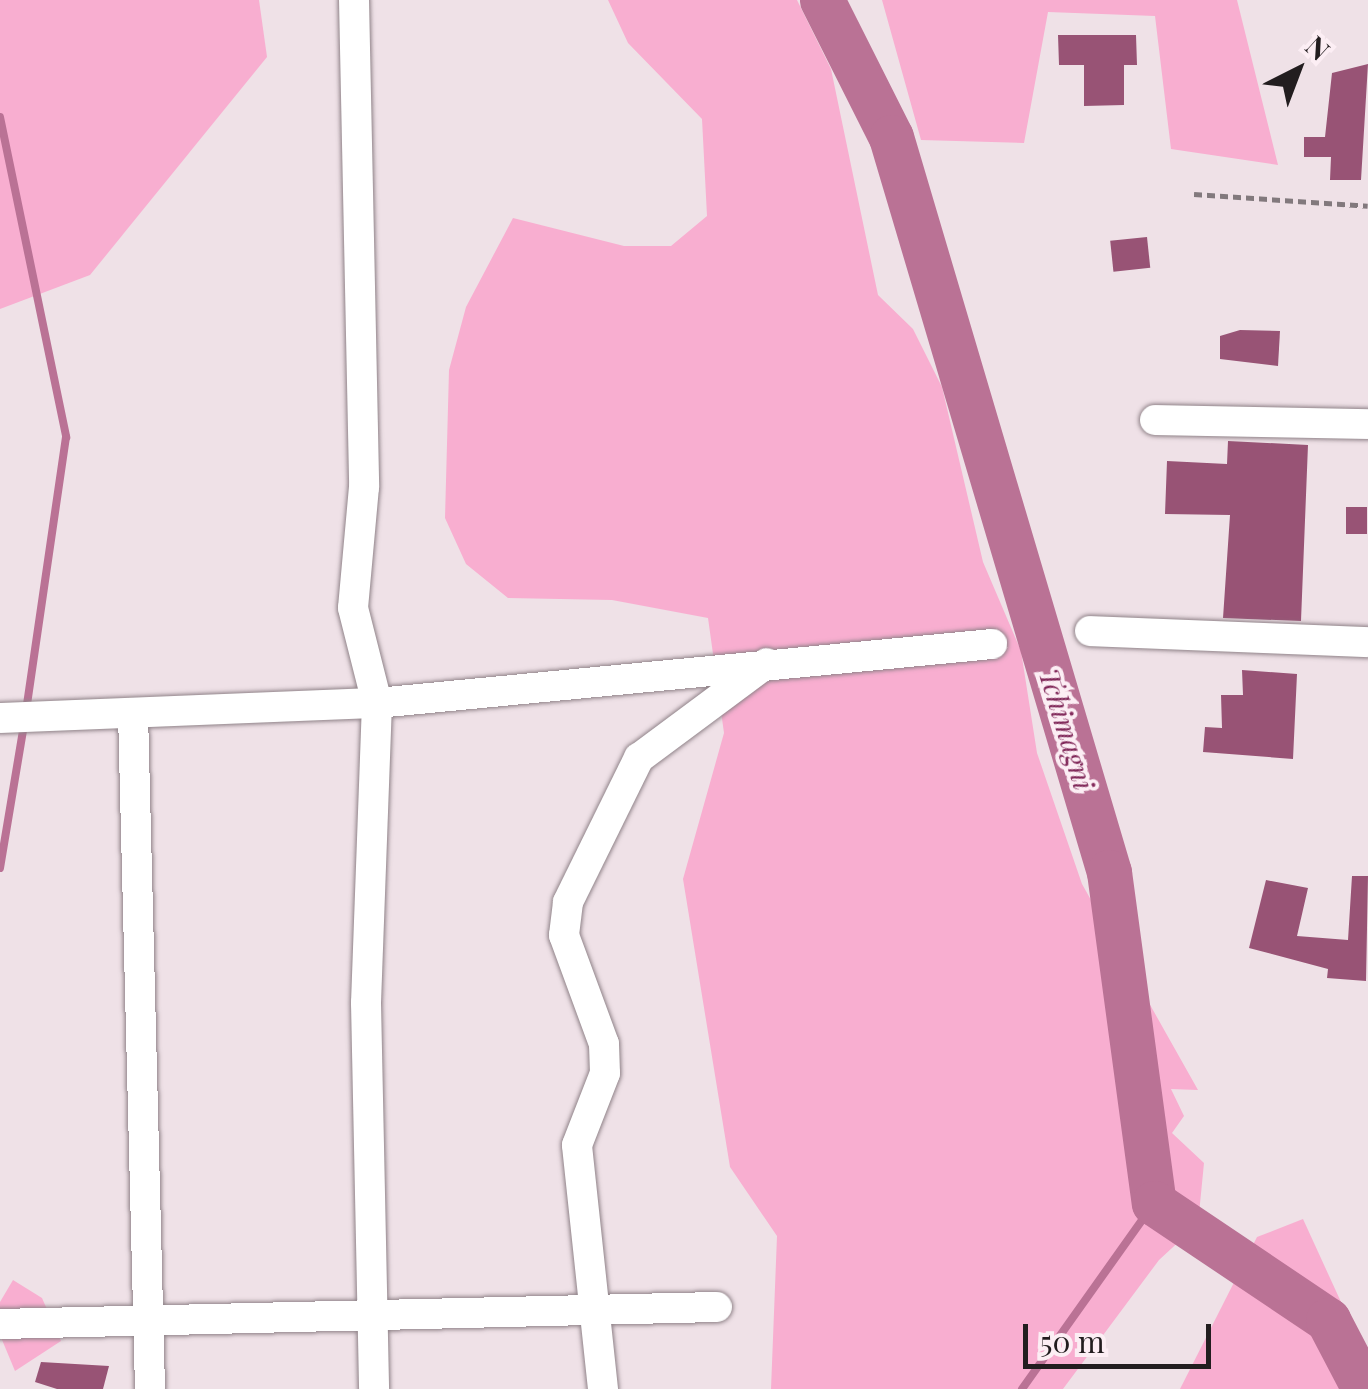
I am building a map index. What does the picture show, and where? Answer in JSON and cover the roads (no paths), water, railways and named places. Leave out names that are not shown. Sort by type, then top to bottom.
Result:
[{"type":"street","points":[[354,0],[364,487],[353,608],[377,703],[366,1003],[374,1389]]},
{"type":"street","points":[[1155,420],[1368,424]]},
{"type":"street","points":[[1090,631],[1368,642]]},
{"type":"street","points":[[0,718],[377,703],[769,661],[992,644]]},
{"type":"street","points":[[603,1389],[576,1145],[605,1073],[604,1044],[564,934],[568,902],[639,758],[769,661]]},
{"type":"street","points":[[133,713],[150,1389]]},
{"type":"street","points":[[0,1324],[372,1320],[717,1307]]},
{"type":"waterway","name":"Tchimagni","points":[[822,0],[891,137],[1109,872],[1154,1203],[1328,1320],[1364,1389]]},
{"type":"waterway","points":[[0,117],[66,437],[26,711]]},
{"type":"waterway","points":[[0,868],[24,725]]},
{"type":"waterway","points":[[1022,1389],[1154,1203]]}]
